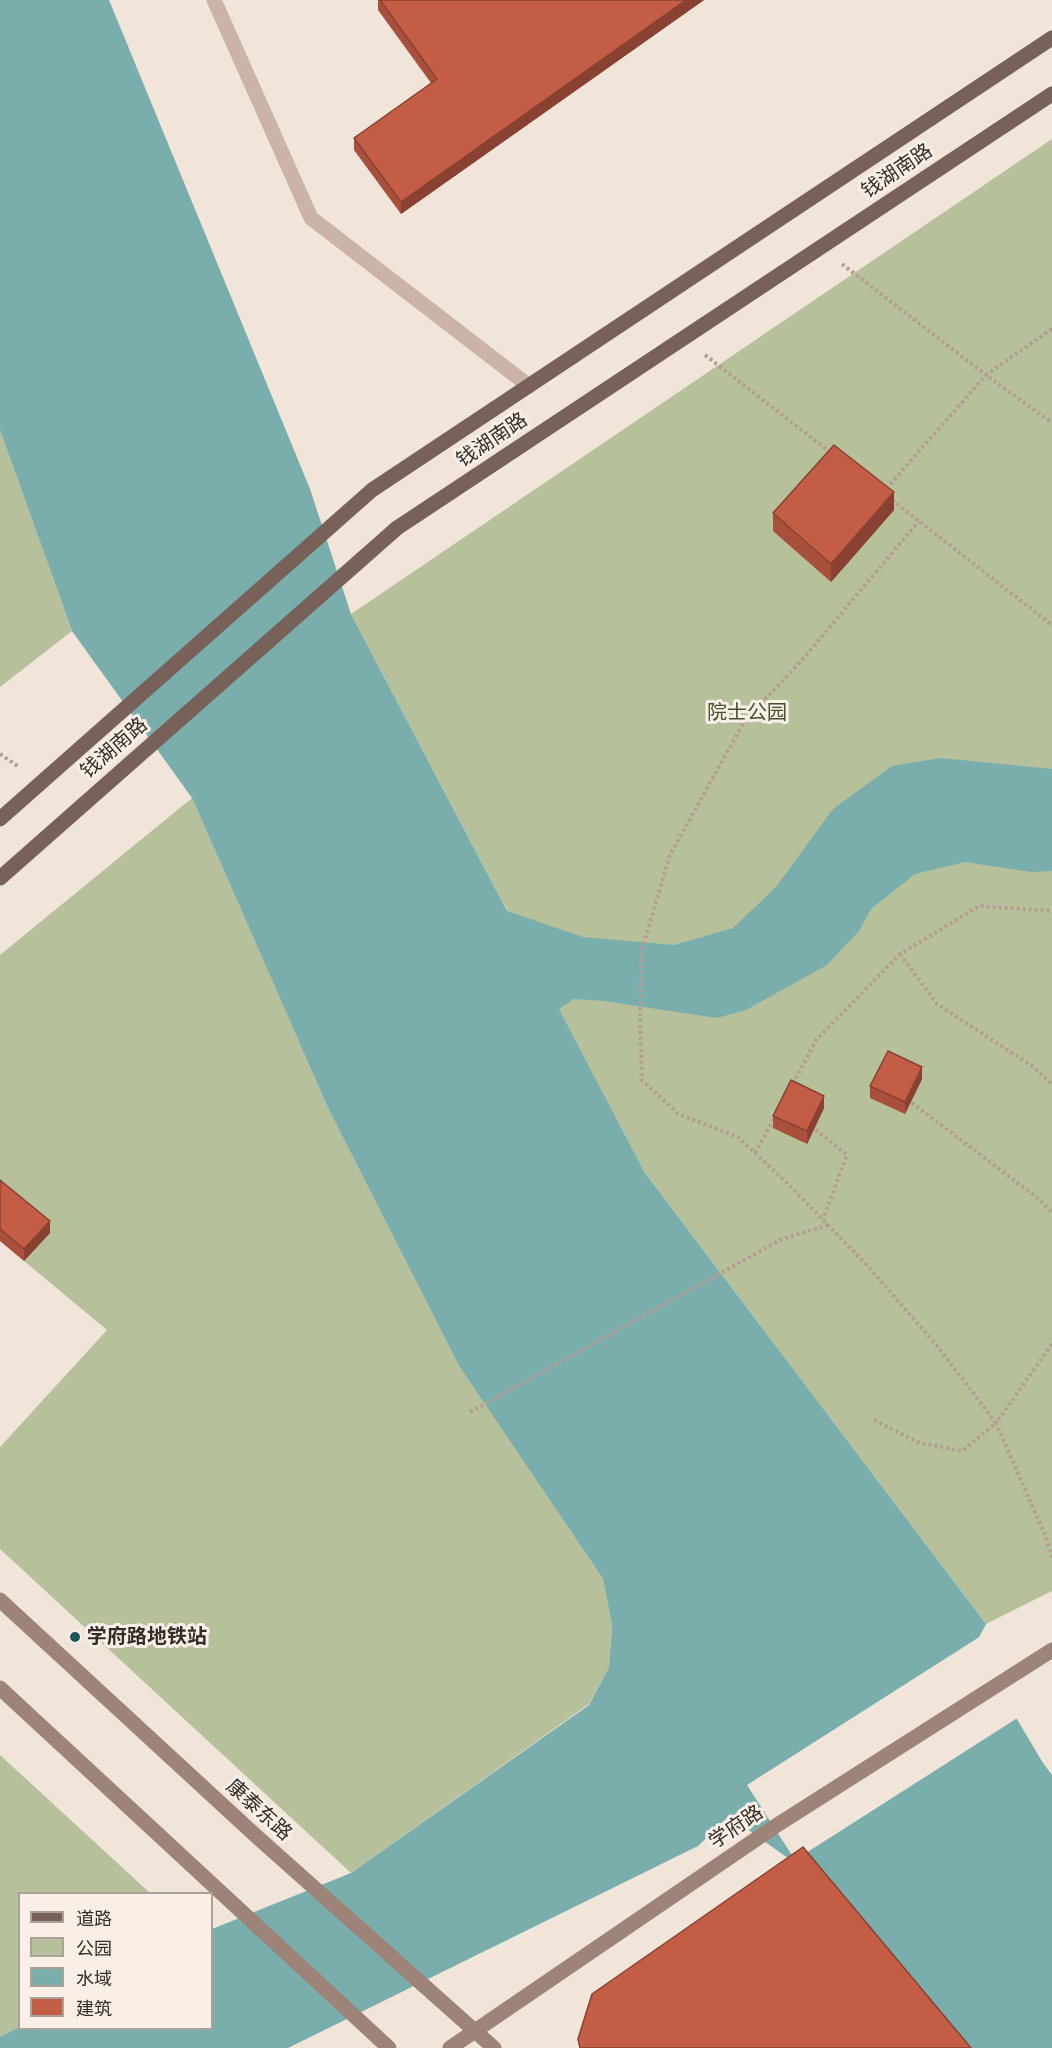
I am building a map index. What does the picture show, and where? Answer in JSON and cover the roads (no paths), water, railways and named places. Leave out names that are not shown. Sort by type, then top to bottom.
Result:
[{"type":"main road","name":"钱湖南路","points":[[0,819],[372,490],[1052,38]]},
{"type":"main road","name":"钱湖南路","points":[[0,878],[397,528],[1052,94]]},
{"type":"street","points":[[214,0],[310,218],[529,386]]},
{"type":"street","name":"康泰东路","points":[[0,1600],[494,2048]]},
{"type":"street","name":"学府路","points":[[450,2048],[774,1827],[1052,1650]]},
{"type":"street","points":[[0,1688],[389,2048]]},
{"type":"water","points":[[0,0],[109,0],[310,489],[351,614],[507,911],[583,937],[674,945],[733,928],[776,887],[833,809],[892,766],[941,758],[1052,769],[1052,871],[1031,872],[965,862],[915,874],[871,909],[859,931],[827,965],[746,1010],[717,1018],[604,1001],[574,999],[559,1009],[645,1173],[986,1624],[974,1647],[1052,1775],[1052,2048],[953,2048],[803,1869],[729,1816],[698,1846],[288,2048],[0,2048],[0,2037],[18,2028],[18,2030],[213,2030],[213,1929],[351,1873],[589,1705],[609,1667],[612,1626],[603,1579],[459,1366],[328,1108],[192,798],[72,631],[0,430]]},
{"type":"place","name":"学府路地铁站","points":[[75,1637]]},
{"type":"park label","name":"院士公园","points":[[747,713]]}]
